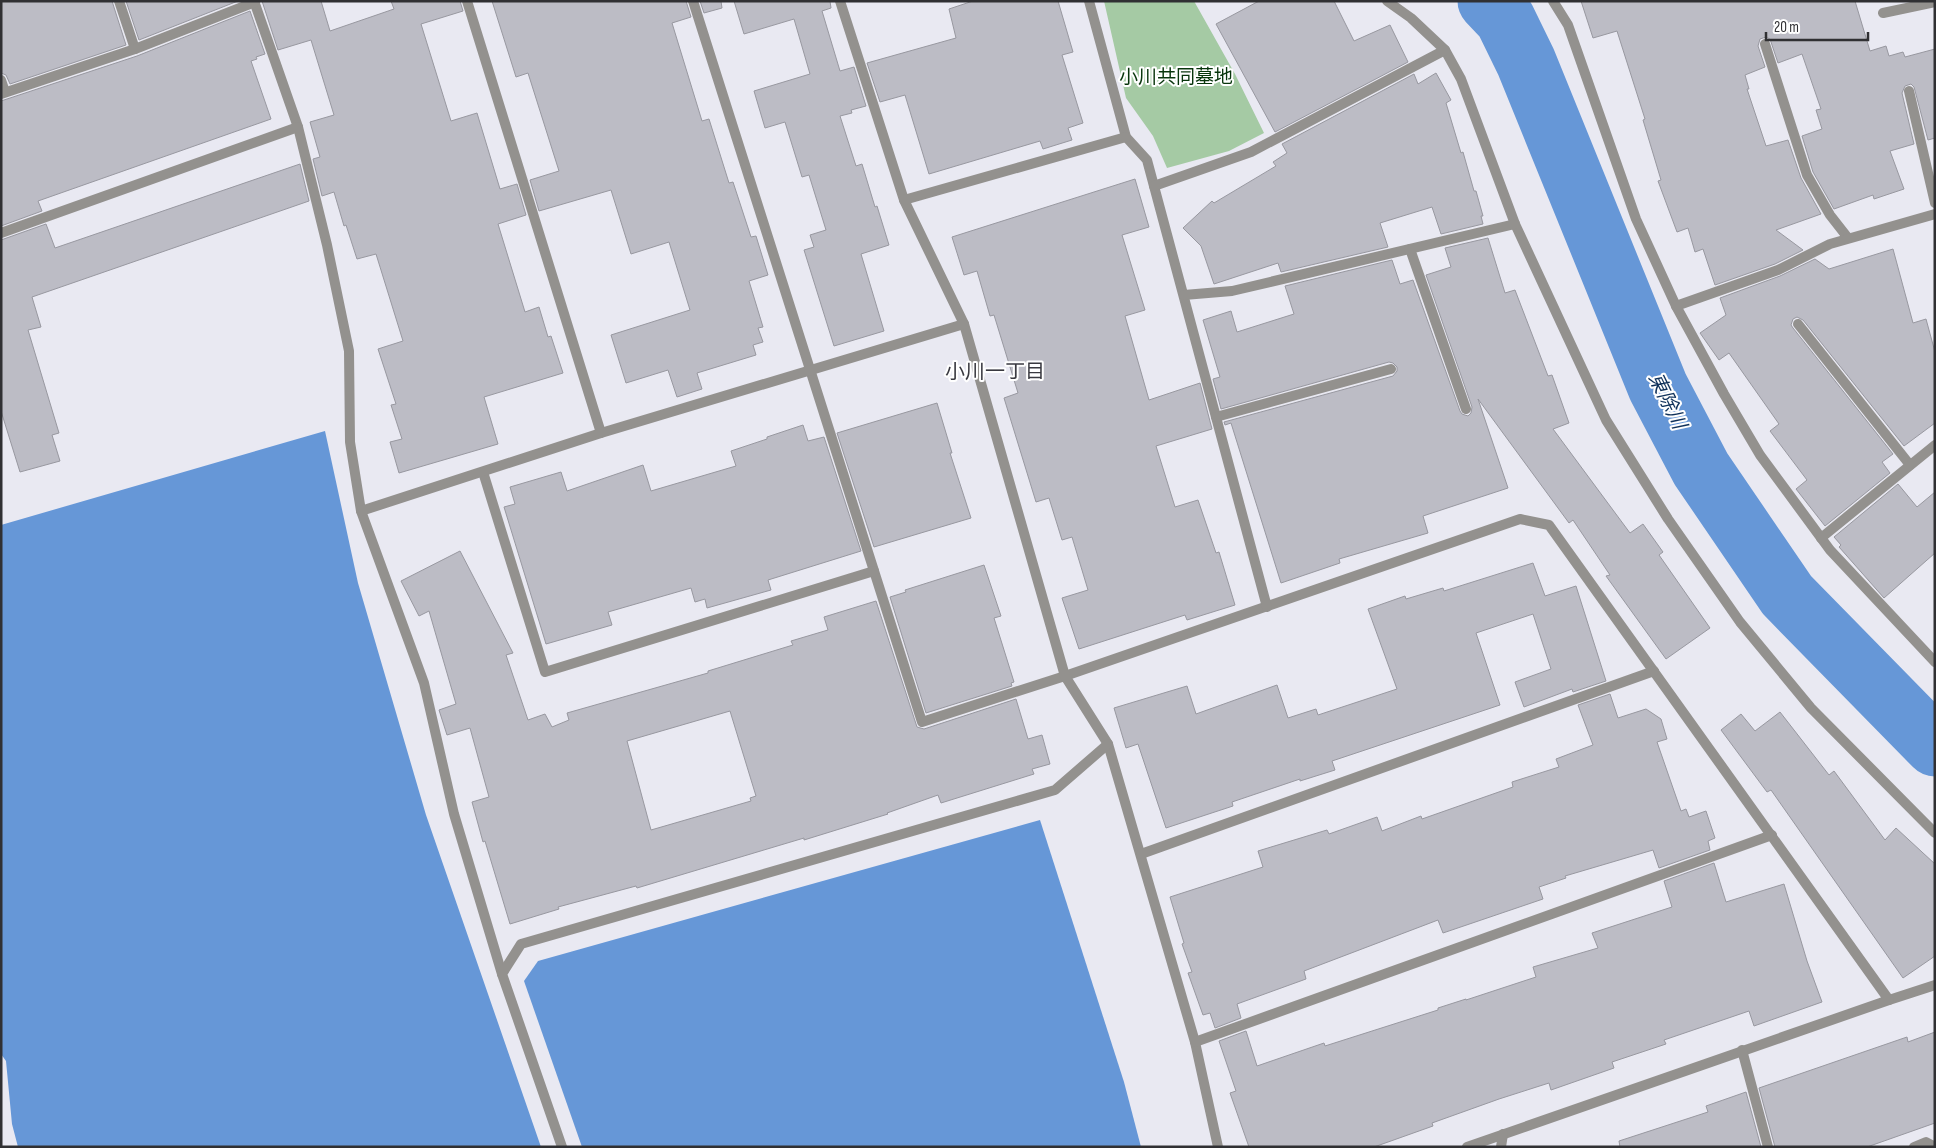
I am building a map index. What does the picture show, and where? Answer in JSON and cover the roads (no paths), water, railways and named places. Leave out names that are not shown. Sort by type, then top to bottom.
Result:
[{"type":"street","points":[[119,1],[135,48]]},
{"type":"street","points":[[467,1],[601,433]]},
{"type":"street","points":[[693,1],[922,722],[1065,676],[1520,519],[1549,525],[1889,1000]]},
{"type":"street","points":[[840,1],[904,200],[964,324],[1065,676],[1108,744],[1195,1042],[1218,1147]]},
{"type":"street","points":[[1089,1],[1126,137],[1148,160],[1267,606]]},
{"type":"street","points":[[1387,1],[1411,18],[1445,50],[1461,79],[1515,224],[1606,420],[1668,519],[1740,622],[1811,708],[1935,834]]},
{"type":"street","points":[[1554,1],[1568,25],[1636,219],[1676,306],[1760,455],[1830,550],[1935,662]]},
{"type":"street","points":[[1,80],[3,93],[135,48],[255,2],[298,127],[327,245],[349,351],[350,442],[361,511],[424,683],[454,814],[502,974],[562,1147]]},
{"type":"street","points":[[1883,13],[1935,2]]},
{"type":"street","points":[[1766,44],[1806,175],[1830,215],[1848,238]]},
{"type":"street","points":[[1154,186],[1251,152],[1445,50]]},
{"type":"street","points":[[1909,91],[1930,158],[1935,203]]},
{"type":"street","points":[[1,233],[298,127]]},
{"type":"street","points":[[904,200],[1126,137]]},
{"type":"street","points":[[1676,306],[1778,270],[1830,244],[1935,214]]},
{"type":"street","points":[[1184,295],[1232,291],[1515,224]]},
{"type":"street","points":[[1410,250],[1466,409]]},
{"type":"street","points":[[361,511],[601,433],[964,324]]},
{"type":"street","points":[[1798,324],[1910,465]]},
{"type":"street","points":[[1216,417],[1390,369]]},
{"type":"street","points":[[1821,538],[1935,445]]},
{"type":"street","points":[[483,472],[545,672],[874,570]]},
{"type":"street","points":[[1141,854],[1654,670]]},
{"type":"street","points":[[502,974],[522,944],[1055,790],[1108,744]]},
{"type":"street","points":[[1195,1042],[1772,835]]},
{"type":"street","points":[[1466,1147],[1742,1050],[1935,985]]},
{"type":"street","points":[[1742,1050],[1768,1147]]},
{"type":"street","points":[[1501,1147],[1503,1134]]},
{"type":"street","points":[[1914,1147],[1926,1142],[1935,1146]]},
{"type":"water","points":[[325,431],[358,583],[426,815],[541,1147],[18,1147],[12,1124],[6,1061],[1,1054],[1,525]]},
{"type":"water","points":[[1040,820],[1124,1082],[1141,1147],[582,1147],[524,981],[538,961]]},
{"type":"waterway","name":"東除川","points":[[1488,1],[1505,19],[1526,62],[1658,387],[1701,469],[1787,595],[1935,746]]},
{"type":"district","name":"小川一丁目","points":[[995,372]]},
{"type":"park label","name":"小川共同墓地","points":[[1176,77]]}]
